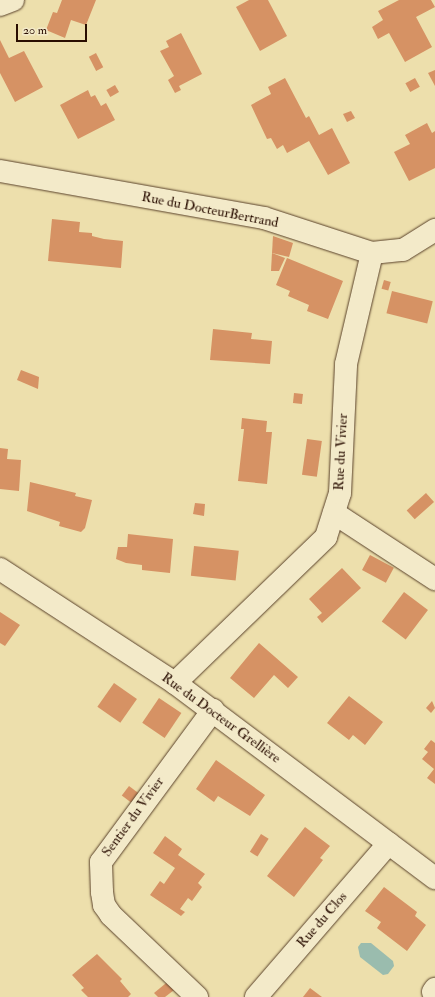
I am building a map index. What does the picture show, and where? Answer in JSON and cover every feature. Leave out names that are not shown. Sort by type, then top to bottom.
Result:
[{"type":"street","points":[[0,5],[13,0]]},
{"type":"street","name":"Rue du DocteurBertrand","points":[[0,172],[264,218],[372,254],[403,250],[435,230]]},
{"type":"street","name":"Rue du Vivier","points":[[175,683],[326,537],[340,493],[346,364],[372,254]]},
{"type":"street","points":[[334,513],[435,579]]},
{"type":"street","name":"Rue du Docteur Grellière","points":[[0,569],[175,683],[435,878]]},
{"type":"street","name":"Sentier du Vivier","points":[[197,997],[111,915],[104,905],[101,862],[213,710]]},
{"type":"street","name":"Rue du Clos","points":[[256,997],[389,843]]},
{"type":"shaded area","points":[[361,943],[371,943],[393,961],[394,966],[388,974],[383,975],[360,957],[358,947]]},
{"type":"building","points":[[62,0],[96,0],[86,25],[71,20],[65,38],[46,30],[53,12],[57,13]]},
{"type":"building","points":[[249,0],[268,0],[287,36],[260,51],[236,7]]},
{"type":"building","points":[[399,0],[431,0],[435,7],[416,17],[432,47],[405,62],[389,33],[378,39],[372,27],[383,20],[378,11]]},
{"type":"building","points":[[181,33],[202,74],[179,86],[181,90],[175,93],[168,80],[174,76],[160,51],[169,47],[166,41]]},
{"type":"building","points":[[0,40],[9,58],[24,51],[43,87],[15,102],[0,73]]},
{"type":"building","points":[[96,53],[103,67],[96,71],[89,57]]},
{"type":"building","points":[[435,70],[435,86],[428,73]]},
{"type":"building","points":[[285,78],[306,118],[309,116],[319,135],[332,128],[350,163],[328,175],[309,141],[287,153],[283,145],[277,149],[271,138],[267,139],[251,105],[271,94],[268,87]]},
{"type":"building","points":[[415,78],[420,87],[410,92],[405,83]]},
{"type":"building","points":[[115,85],[119,92],[110,97],[106,90]]},
{"type":"building","points":[[88,90],[91,97],[95,95],[101,106],[106,103],[115,120],[78,139],[60,105]]},
{"type":"building","points":[[351,111],[355,118],[347,122],[343,114]]},
{"type":"building","points":[[427,123],[432,133],[435,131],[435,168],[409,181],[394,152],[410,144],[405,135]]},
{"type":"building","points":[[52,219],[80,222],[79,232],[92,233],[92,236],[104,239],[123,241],[121,268],[48,261]]},
{"type":"building","points":[[273,236],[293,243],[289,257],[272,253]]},
{"type":"building","points":[[272,253],[285,258],[279,271],[271,271]]},
{"type":"building","points":[[287,258],[343,281],[328,319],[307,311],[309,305],[288,296],[290,291],[276,285]]},
{"type":"building","points":[[384,280],[391,282],[388,291],[382,289]]},
{"type":"building","points":[[392,291],[433,301],[427,323],[386,313]]},
{"type":"building","points":[[213,329],[252,333],[251,339],[272,341],[270,364],[210,360]]},
{"type":"building","points":[[21,370],[39,377],[38,389],[17,380]]},
{"type":"building","points":[[294,393],[303,394],[302,404],[293,403]]},
{"type":"building","points":[[242,418],[267,421],[266,432],[272,432],[267,484],[238,481],[244,429],[241,429]]},
{"type":"building","points":[[307,439],[322,441],[317,477],[302,475]]},
{"type":"building","points":[[0,448],[8,449],[7,459],[21,460],[19,491],[0,489]]},
{"type":"building","points":[[30,482],[76,493],[75,496],[92,500],[85,528],[81,532],[59,526],[60,522],[27,511]]},
{"type":"building","points":[[426,493],[434,502],[415,519],[407,510]]},
{"type":"building","points":[[195,503],[205,504],[204,516],[193,514]]},
{"type":"building","points":[[128,534],[173,539],[170,573],[142,570],[142,565],[126,563],[116,559],[118,547],[127,547]]},
{"type":"building","points":[[194,546],[239,551],[236,581],[191,576]]},
{"type":"building","points":[[370,555],[394,568],[386,583],[362,570]]},
{"type":"building","points":[[342,568],[361,588],[322,623],[317,617],[322,613],[309,599]]},
{"type":"building","points":[[404,592],[428,610],[406,640],[382,622]]},
{"type":"building","points":[[0,612],[20,625],[5,646],[0,643]]},
{"type":"building","points":[[259,643],[298,677],[288,688],[274,675],[254,698],[230,678]]},
{"type":"building","points":[[114,683],[137,699],[120,723],[97,707]]},
{"type":"building","points":[[349,696],[383,722],[365,745],[353,735],[349,740],[327,723]]},
{"type":"building","points":[[159,698],[181,713],[165,738],[142,723]]},
{"type":"building","points":[[432,701],[435,708],[431,713],[426,708]]},
{"type":"building","points":[[431,740],[435,743],[435,784],[427,778],[434,769],[422,759],[428,752],[424,749]]},
{"type":"building","points":[[216,760],[265,795],[250,816],[218,796],[214,802],[196,789]]},
{"type":"building","points":[[129,786],[141,795],[134,805],[122,796]]},
{"type":"building","points":[[305,827],[330,846],[320,858],[323,860],[294,897],[267,876]]},
{"type":"building","points":[[261,834],[269,839],[258,857],[250,852]]},
{"type":"building","points":[[165,836],[182,849],[178,855],[205,874],[198,883],[202,887],[192,901],[188,898],[180,909],[185,912],[181,916],[150,895],[160,881],[164,884],[175,868],[153,853]]},
{"type":"building","points":[[384,887],[417,912],[415,916],[426,925],[407,951],[377,928],[381,922],[365,911]]},
{"type":"building","points":[[97,954],[122,979],[120,981],[131,994],[128,997],[88,997],[81,990],[84,988],[72,975]]},
{"type":"building","points":[[171,979],[178,987],[165,997],[158,997],[154,993]]},
{"type":"building","points":[[310,988],[322,997],[303,997]]}]
